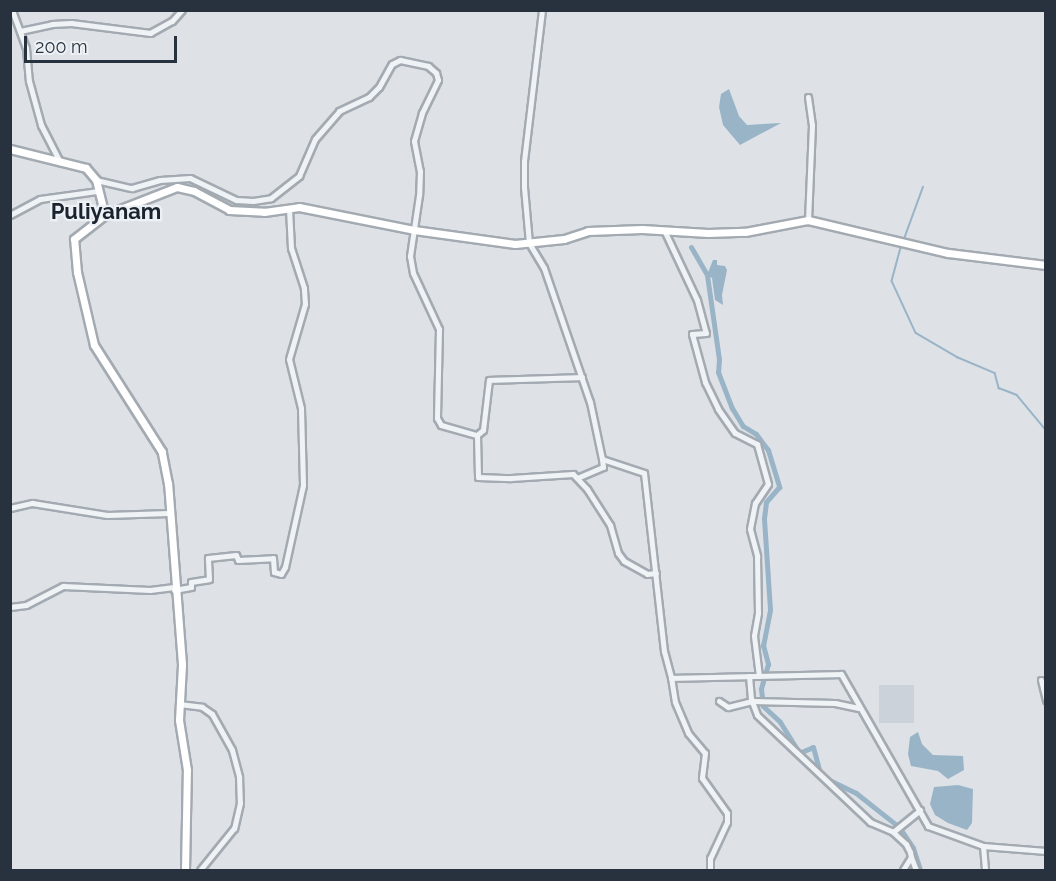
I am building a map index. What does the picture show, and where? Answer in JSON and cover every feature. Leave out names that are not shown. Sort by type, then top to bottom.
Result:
[{"type":"main road","points":[[10,149],[86,168],[96,180],[105,215]]},
{"type":"main road","points":[[185,870],[187,770],[179,720],[182,664],[162,452],[94,345],[77,272],[74,239],[105,215],[177,187],[194,191],[229,210],[264,212],[299,207],[414,230],[515,244],[564,239],[588,231],[745,232],[808,220],[948,253],[1046,265]]},
{"type":"street","points":[[12,10],[26,48],[29,81],[41,125],[60,162]]},
{"type":"street","points":[[20,31],[52,24],[71,23],[150,33],[172,21],[182,10]]},
{"type":"street","points":[[542,10],[524,161],[529,243],[544,268],[582,377],[590,402],[602,459],[603,467],[577,478]]},
{"type":"street","points":[[96,180],[132,188],[160,180],[190,178],[236,200],[253,201],[271,198],[299,176],[315,139],[339,111],[369,97],[379,87],[392,64],[400,60],[415,62],[436,73],[438,80],[422,113],[414,141],[420,171],[410,256],[413,273],[439,329],[437,418],[441,425],[477,435]]},
{"type":"street","points":[[808,97],[812,124],[808,220]]},
{"type":"street","points":[[10,214],[40,199],[98,191]]},
{"type":"street","points":[[10,607],[26,605],[63,586],[150,590],[191,586],[191,582],[209,579],[208,558],[236,555],[238,560],[273,558],[274,572],[281,574],[285,567],[303,485],[301,408],[289,359],[305,304],[304,288],[291,248],[290,208]]},
{"type":"street","points":[[664,230],[697,300],[706,333],[692,334],[705,382],[718,409],[735,433],[757,444],[768,484],[755,503],[750,529],[757,556],[758,613],[754,636],[759,676]]},
{"type":"street","points":[[477,435],[483,430],[489,380],[582,377]]},
{"type":"street","points":[[477,435],[478,477],[511,478],[573,474],[610,525],[618,553],[624,561],[637,570],[656,573]]},
{"type":"street","points":[[602,459],[644,473],[664,651],[675,702],[688,733],[705,753],[702,778],[727,813],[727,822],[710,858],[710,870]]},
{"type":"street","points":[[10,508],[32,503],[107,515],[169,513]]},
{"type":"street","points":[[670,676],[671,678],[841,675],[928,826],[983,846],[1046,851]]},
{"type":"street","points":[[749,676],[752,701],[757,715],[870,822],[893,832],[906,844],[916,870]]},
{"type":"street","points":[[1041,680],[1046,700]]},
{"type":"street","points":[[719,701],[728,707],[752,701],[773,701],[835,704],[858,708]]},
{"type":"street","points":[[179,704],[202,707],[212,714],[232,750],[239,777],[239,813],[234,828],[200,870]]},
{"type":"street","points":[[893,832],[920,810]]},
{"type":"street","points":[[983,846],[985,870]]},
{"type":"street","points":[[903,870],[911,857]]},
{"type":"shaded area","points":[[879,685],[914,685],[914,723],[879,723]]},
{"type":"water","points":[[729,89],[739,116],[747,125],[781,123],[740,145],[723,125],[719,107],[721,94]]},
{"type":"water","points":[[713,260],[717,260],[717,265],[725,266],[727,270],[722,295],[723,305],[715,300],[712,278],[707,275]]},
{"type":"water","points":[[918,732],[922,744],[933,755],[963,756],[964,770],[948,779],[938,771],[911,766],[908,754],[910,737]]},
{"type":"water","points":[[958,785],[973,789],[972,823],[967,830],[935,815],[930,804],[934,787]]},
{"type":"waterway","points":[[904,239],[923,187]]},
{"type":"waterway","points":[[902,244],[892,281],[916,333],[957,357],[995,373],[999,388],[1017,395],[1046,430]]},
{"type":"waterway","points":[[691,247],[707,275],[719,359],[718,372],[732,408],[743,426],[756,434],[768,450],[779,487],[766,502],[764,519],[770,610],[763,645],[768,664],[761,689],[763,706],[780,722],[799,753],[813,747],[821,776],[856,793],[899,827],[913,848],[920,870]]},
{"type":"district","name":"Puliyanam","points":[[106,212]]}]
